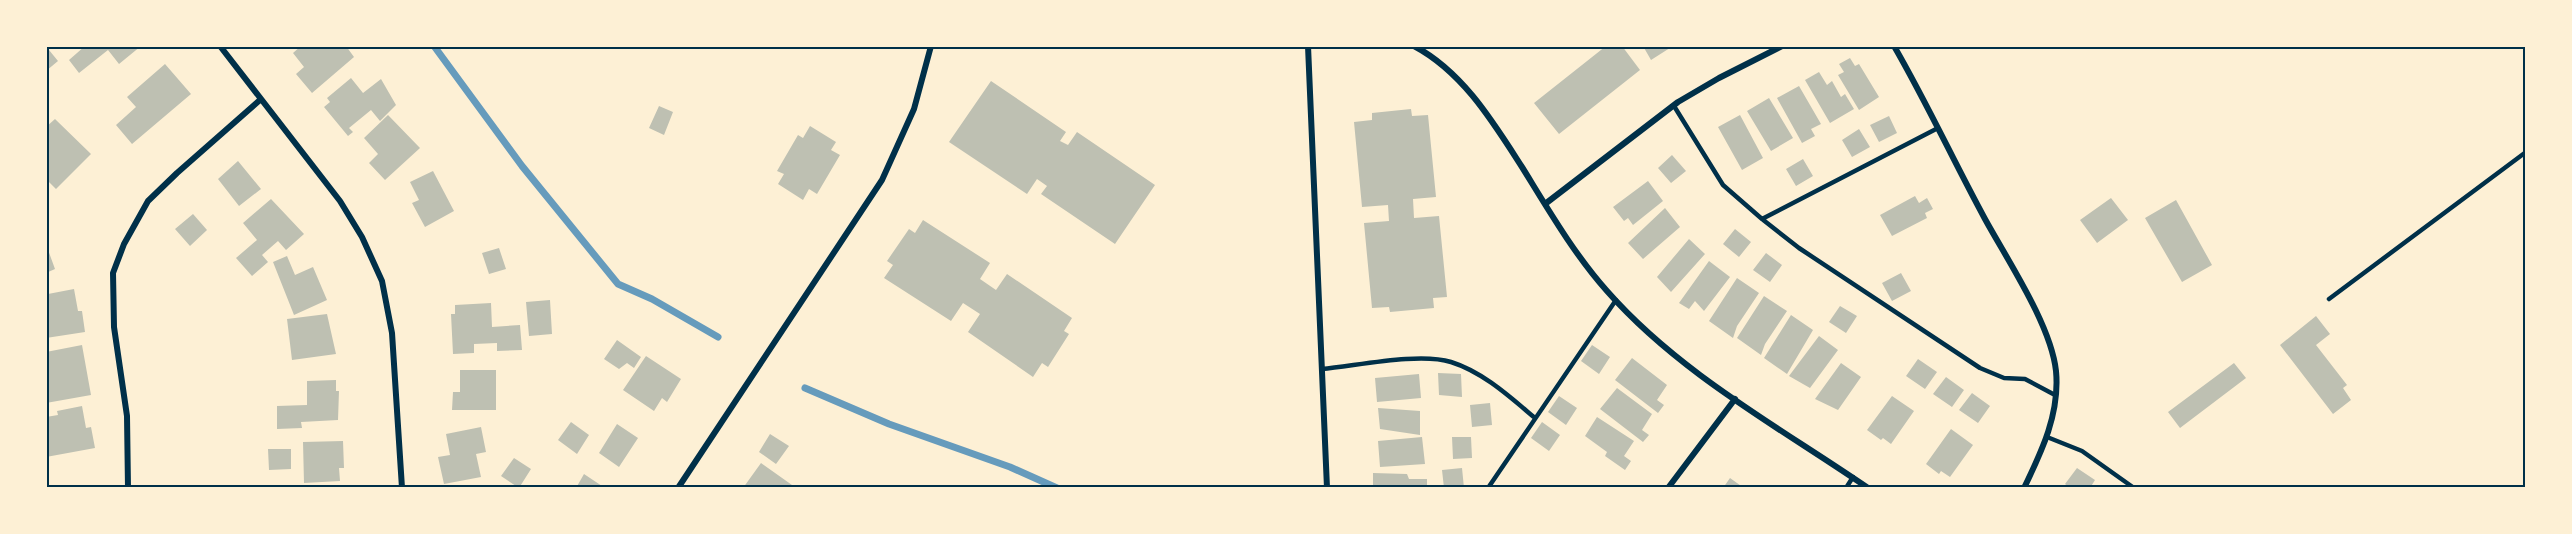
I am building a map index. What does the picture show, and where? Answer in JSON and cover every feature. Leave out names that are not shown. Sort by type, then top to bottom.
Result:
[{"type":"street","points":[[220,46],[340,201],[362,237],[382,281],[392,333],[402,488]]},
{"type":"street","points":[[678,488],[882,180],[914,109],[931,46]]},
{"type":"street","points":[[1308,46],[1327,488]]},
{"type":"street","points":[[1414,46],[1452,72],[1473,97],[1606,290],[1654,338],[1735,399],[1868,488]]},
{"type":"street","points":[[1545,204],[1674,105],[1719,78],[1782,46]]},
{"type":"street","points":[[1894,46],[2021,282],[2049,343],[2056,371],[2051,426],[2024,488]]},
{"type":"street","points":[[128,488],[127,416],[114,327],[113,273],[124,244],[148,201],[261,99]]},
{"type":"street","points":[[1668,488],[1735,399]]},
{"type":"lane","points":[[1674,105],[1723,185],[1799,248],[1980,368],[2004,378],[2025,379],[2055,395]]},
{"type":"lane","points":[[1762,219],[1939,128]]},
{"type":"lane","points":[[2329,299],[2526,152]]},
{"type":"lane","points":[[1488,488],[1616,300]]},
{"type":"lane","points":[[1322,369],[1415,359],[1450,362],[1480,376],[1506,393],[1535,418]]},
{"type":"lane","points":[[2047,437],[2082,451],[2134,488]]},
{"type":"lane","points":[[1846,488],[1853,477]]},
{"type":"building","points":[[85,46],[141,46],[119,64],[108,50],[79,73],[69,60]]},
{"type":"building","points":[[301,46],[346,46],[354,57],[312,93],[296,74],[304,67],[293,53]]},
{"type":"building","points":[[1606,46],[1622,46],[1640,70],[1559,134],[1534,103]]},
{"type":"building","points":[[1643,46],[1673,46],[1651,60]]},
{"type":"building","points":[[49,50],[58,61],[46,71],[46,52]]},
{"type":"building","points":[[1850,58],[1855,66],[1859,64],[1879,97],[1859,110],[1838,75],[1844,72],[1839,64]]},
{"type":"building","points":[[165,64],[191,94],[132,144],[116,125],[136,107],[127,97]]},
{"type":"building","points":[[1819,72],[1827,85],[1832,81],[1841,97],[1845,94],[1854,109],[1830,123],[1805,80]]},
{"type":"building","points":[[351,78],[363,93],[381,79],[396,105],[380,121],[371,110],[349,128],[353,132],[348,136],[324,107],[330,102],[327,98]]},
{"type":"building","points":[[991,81],[1066,132],[1060,141],[1068,145],[1077,132],[1155,185],[1115,244],[1041,194],[1047,186],[1037,179],[1027,194],[949,142]]},
{"type":"building","points":[[1799,86],[1821,124],[1811,129],[1815,136],[1802,143],[1777,98]]},
{"type":"building","points":[[1769,98],[1793,138],[1771,151],[1747,111]]},
{"type":"building","points":[[659,106],[673,112],[664,135],[649,128]]},
{"type":"building","points":[[1411,109],[1412,116],[1428,115],[1436,197],[1413,199],[1414,218],[1439,216],[1447,297],[1433,298],[1434,308],[1390,312],[1389,307],[1372,308],[1364,223],[1389,221],[1388,205],[1362,207],[1354,122],[1372,120],[1372,113]]},
{"type":"building","points":[[388,115],[420,148],[385,180],[369,163],[378,154],[364,138]]},
{"type":"building","points":[[1740,115],[1763,158],[1742,170],[1718,127]]},
{"type":"building","points":[[1889,116],[1897,133],[1879,142],[1870,125]]},
{"type":"building","points":[[55,119],[91,154],[56,189],[46,179],[46,127]]},
{"type":"building","points":[[810,126],[836,142],[831,150],[840,155],[817,194],[809,189],[803,200],[778,184],[784,174],[777,171],[798,135],[803,138]]},
{"type":"building","points":[[1859,129],[1870,147],[1852,157],[1842,140]]},
{"type":"building","points":[[1672,155],[1686,171],[1671,183],[1658,168]]},
{"type":"building","points":[[1803,159],[1813,176],[1796,186],[1786,169]]},
{"type":"building","points":[[238,161],[261,189],[239,206],[218,179]]},
{"type":"building","points":[[433,171],[454,211],[425,227],[412,203],[419,200],[410,182]]},
{"type":"building","points":[[1648,181],[1663,201],[1633,225],[1628,218],[1624,221],[1613,207]]},
{"type":"building","points":[[1915,196],[1919,203],[1927,198],[1933,209],[1925,213],[1927,218],[1892,236],[1880,215]]},
{"type":"building","points":[[2111,198],[2128,220],[2097,243],[2080,220]]},
{"type":"building","points":[[271,199],[304,234],[286,250],[278,241],[262,255],[268,262],[252,276],[236,258],[257,240],[243,223]]},
{"type":"building","points":[[2176,200],[2212,265],[2182,282],[2145,218]]},
{"type":"building","points":[[1665,208],[1680,227],[1643,259],[1628,243]]},
{"type":"building","points":[[193,214],[207,230],[190,246],[175,229]]},
{"type":"building","points":[[923,220],[990,263],[980,279],[996,290],[1007,274],[1072,318],[1064,331],[1069,334],[1048,367],[1042,363],[1033,377],[968,332],[980,314],[963,303],[951,321],[884,278],[893,265],[887,261],[909,229],[915,233]]},
{"type":"building","points":[[1735,229],[1751,242],[1739,257],[1723,244]]},
{"type":"building","points":[[1689,239],[1705,254],[1671,292],[1657,277]]},
{"type":"building","points":[[46,248],[55,269],[46,273]]},
{"type":"building","points":[[499,248],[506,269],[489,274],[482,253]]},
{"type":"building","points":[[1766,253],[1782,265],[1770,282],[1753,270]]},
{"type":"building","points":[[287,256],[295,275],[313,267],[327,300],[294,315],[273,262]]},
{"type":"building","points":[[1709,261],[1730,277],[1704,311],[1695,301],[1689,309],[1679,303]]},
{"type":"building","points":[[1901,273],[1911,291],[1892,301],[1882,283]]},
{"type":"building","points":[[1737,278],[1759,293],[1737,326],[1733,338],[1709,321]]},
{"type":"building","points":[[74,289],[78,311],[82,311],[85,332],[46,338],[48,294]]},
{"type":"building","points":[[1764,296],[1787,311],[1765,344],[1761,355],[1737,338]]},
{"type":"building","points":[[550,300],[552,334],[529,336],[526,302]]},
{"type":"building","points":[[491,303],[492,327],[520,325],[522,350],[497,351],[497,343],[474,344],[474,353],[453,354],[451,314],[455,314],[455,305]]},
{"type":"building","points":[[1840,306],[1857,316],[1846,333],[1829,322]]},
{"type":"building","points":[[327,314],[336,354],[292,360],[287,319]]},
{"type":"building","points":[[1791,315],[1813,330],[1787,374],[1764,358]]},
{"type":"building","points":[[2316,316],[2330,334],[2316,345],[2347,385],[2343,388],[2351,400],[2333,414],[2280,345]]},
{"type":"building","points":[[1819,336],[1838,350],[1810,388],[1789,376]]},
{"type":"building","points":[[617,340],[641,357],[634,368],[627,363],[619,369],[604,359]]},
{"type":"building","points":[[82,345],[91,395],[46,403],[46,352]]},
{"type":"building","points":[[1592,345],[1610,357],[1599,374],[1581,361]]},
{"type":"building","points":[[646,356],[681,379],[667,402],[662,398],[654,411],[623,390]]},
{"type":"building","points":[[1632,358],[1667,385],[1657,400],[1664,405],[1658,413],[1615,380]]},
{"type":"building","points":[[1918,359],[1937,372],[1925,389],[1906,376]]},
{"type":"building","points":[[1841,363],[1861,377],[1838,410],[1815,399]]},
{"type":"building","points":[[2234,363],[2246,378],[2180,428],[2168,412]]},
{"type":"building","points":[[460,370],[496,370],[496,410],[452,410],[453,392],[460,392]]},
{"type":"building","points":[[1438,373],[1461,374],[1462,397],[1439,395]]},
{"type":"building","points":[[1419,374],[1421,398],[1377,402],[1375,378]]},
{"type":"building","points":[[1946,377],[1964,390],[1952,407],[1933,394]]},
{"type":"building","points":[[336,380],[336,391],[339,391],[338,420],[301,422],[302,428],[277,429],[277,406],[307,405],[307,381]]},
{"type":"building","points":[[1617,388],[1652,414],[1642,430],[1649,435],[1643,442],[1600,409]]},
{"type":"building","points":[[1972,393],[1990,406],[1978,423],[1959,410]]},
{"type":"building","points":[[1559,396],[1577,408],[1566,425],[1548,412]]},
{"type":"building","points":[[1892,396],[1914,411],[1891,444],[1867,430]]},
{"type":"building","points":[[1490,403],[1492,425],[1472,427],[1470,405]]},
{"type":"building","points":[[82,406],[86,428],[91,427],[95,448],[46,457],[46,417],[58,415],[57,411]]},
{"type":"building","points":[[1378,408],[1420,411],[1420,435],[1380,429]]},
{"type":"building","points":[[1597,417],[1634,441],[1624,456],[1631,461],[1625,470],[1605,456],[1607,452],[1585,436]]},
{"type":"building","points":[[571,422],[589,435],[577,454],[558,440]]},
{"type":"building","points":[[1542,422],[1560,435],[1549,451],[1531,438]]},
{"type":"building","points":[[617,424],[638,438],[619,467],[599,453]]},
{"type":"building","points":[[481,427],[486,452],[476,454],[481,477],[444,484],[438,457],[450,455],[446,434]]},
{"type":"building","points":[[1951,429],[1973,445],[1950,477],[1941,471],[1939,474],[1926,464]]},
{"type":"building","points":[[770,434],[789,446],[776,464],[759,452]]},
{"type":"building","points":[[1422,437],[1425,464],[1380,467],[1378,441]]},
{"type":"building","points":[[1452,437],[1471,437],[1472,458],[1453,459]]},
{"type":"building","points":[[343,441],[344,468],[339,468],[340,481],[304,483],[303,442]]},
{"type":"building","points":[[268,449],[291,449],[291,469],[269,470]]},
{"type":"building","points":[[514,458],[531,469],[519,488],[501,476]]},
{"type":"building","points":[[761,463],[792,485],[790,488],[743,488]]},
{"type":"building","points":[[1462,468],[1464,488],[1444,488],[1442,470]]},
{"type":"building","points":[[2077,468],[2095,480],[2090,488],[2070,488],[2065,484]]},
{"type":"building","points":[[1373,473],[1407,474],[1409,479],[1427,479],[1427,488],[1373,488]]},
{"type":"building","points":[[584,474],[605,488],[576,488]]},
{"type":"building","points":[[1730,478],[1744,488],[1723,488]]},
{"type":"waterway","points":[[434,46],[522,166],[618,284],[652,299],[718,337]]},
{"type":"waterway","points":[[805,388],[889,424],[1010,467],[1057,488]]}]
